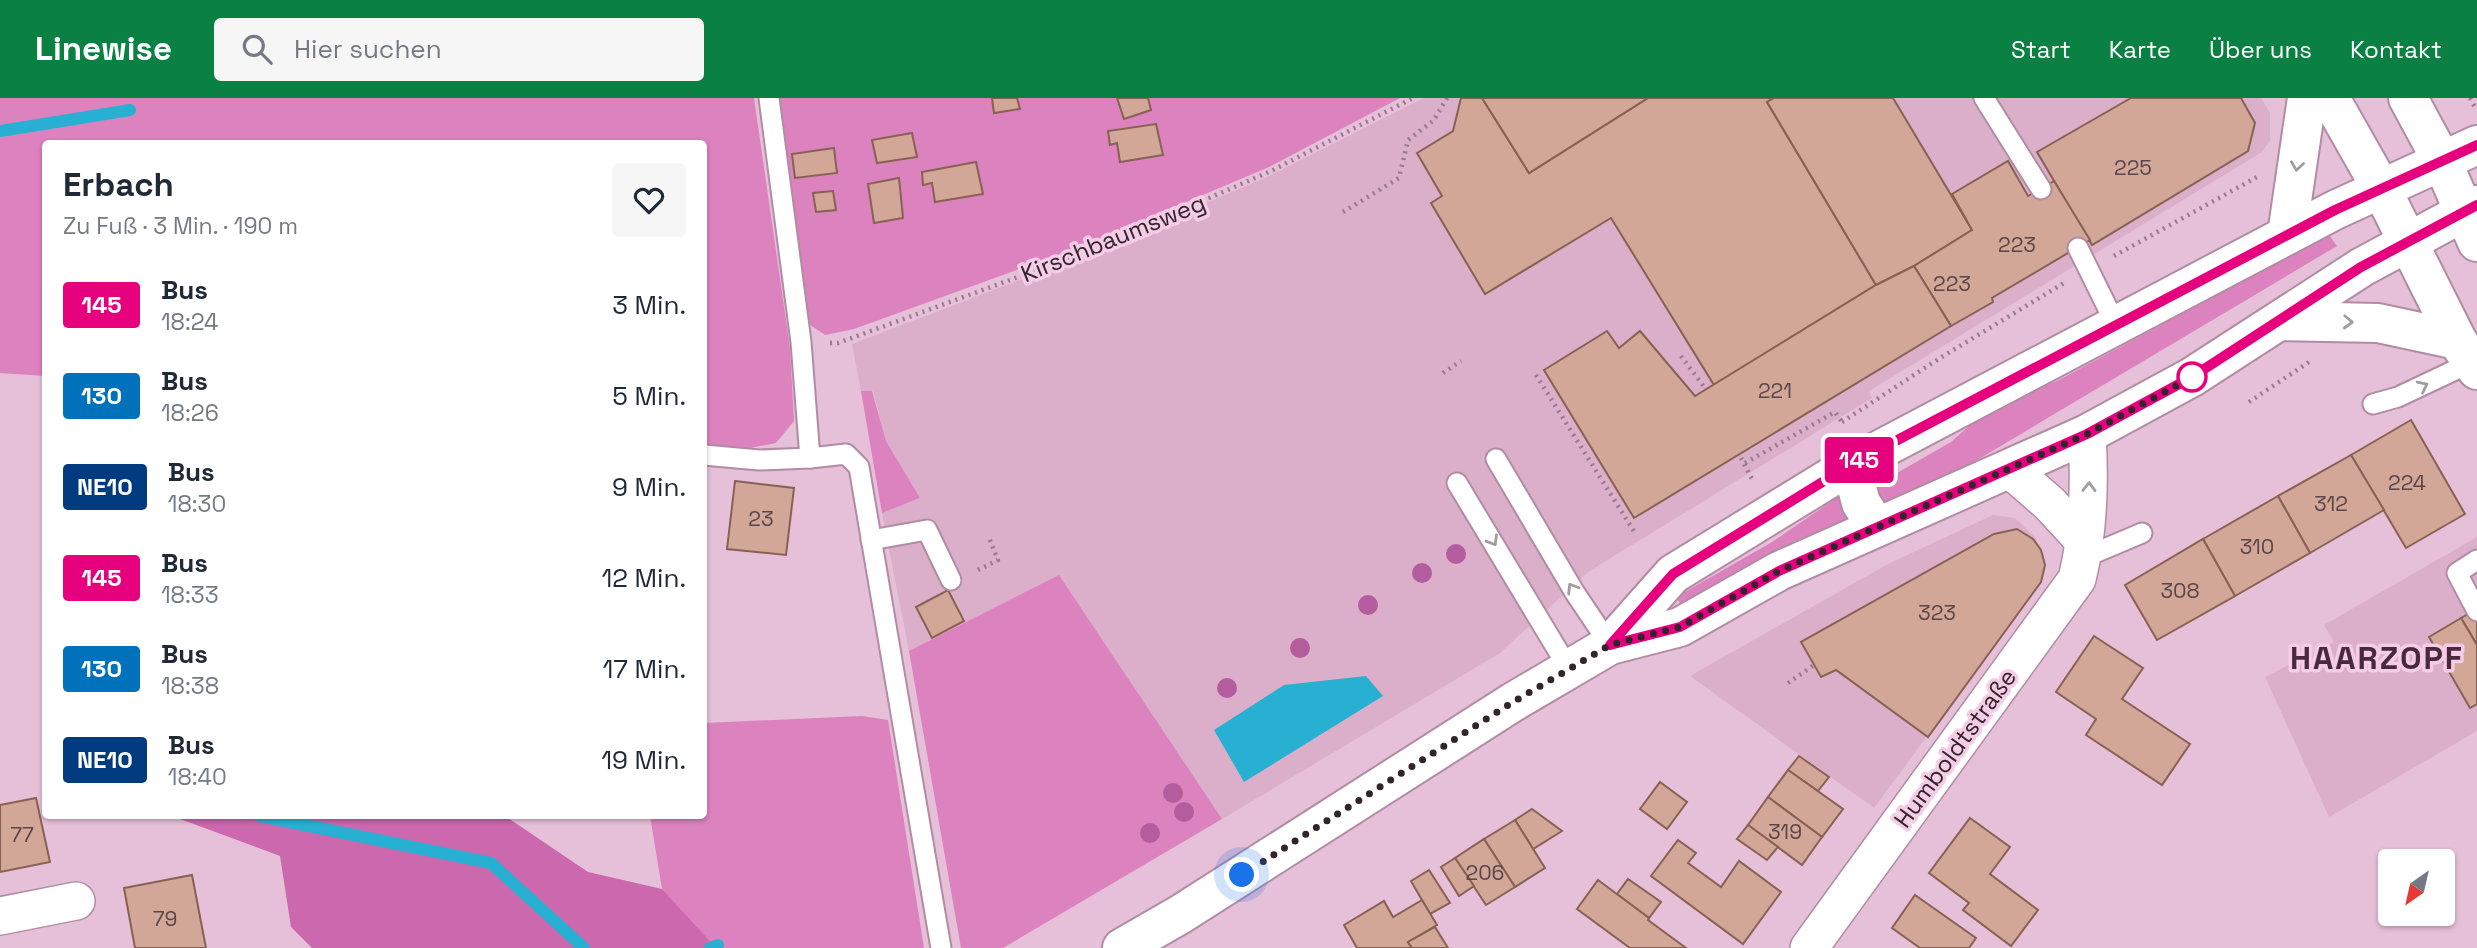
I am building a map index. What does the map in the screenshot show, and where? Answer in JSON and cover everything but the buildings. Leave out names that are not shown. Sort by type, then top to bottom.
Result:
[{"type":"main road","points":[[2287,235],[2306,98]]},
{"type":"main road","points":[[2330,98],[2410,242],[2468,357]]},
{"type":"main road","points":[[1122,948],[1181,914],[1502,709],[1610,645],[1680,627],[1779,571],[2087,434],[2192,377],[2361,267],[2410,242],[2473,220],[2408,98]]},
{"type":"main road","points":[[1610,645],[1673,574],[1850,465],[2287,235],[2381,188],[2477,145]]},
{"type":"main road","points":[[2280,321],[2378,323],[2468,357]]},
{"type":"main road","points":[[1850,465],[1861,503],[1877,527]]},
{"type":"street","name":"Humboldtstraße","points":[[1808,948],[2077,579],[2090,492],[2087,434]]},
{"type":"street","points":[[2010,469],[2050,504],[2083,549]]},
{"type":"street","points":[[0,916],[76,901]]},
{"type":"lane","points":[[769,98],[801,342],[810,458]]},
{"type":"lane","points":[[1984,98],[2041,189]]},
{"type":"lane","points":[[2078,248],[2116,325]]},
{"type":"lane","points":[[2373,404],[2399,397],[2468,357]]},
{"type":"lane","points":[[707,454],[760,460],[846,454],[859,467],[941,948]]},
{"type":"lane","points":[[1496,459],[1575,593],[1610,645]]},
{"type":"lane","points":[[1457,483],[1569,669]]},
{"type":"lane","points":[[871,540],[927,530],[951,580]]},
{"type":"lane","points":[[2083,549],[2142,533]]},
{"type":"lane","points":[[2477,560],[2457,573],[2477,611]]},
{"type":"path","name":"Kirschbaumsweg","points":[[801,342],[838,344],[1081,254],[1271,171],[1413,98]]},
{"type":"path","points":[[1343,212],[1399,178],[1408,141],[1434,120],[1447,98]]},
{"type":"path","points":[[2470,98],[2475,107]]},
{"type":"path","points":[[1831,429],[2026,304],[2261,175]]},
{"type":"path","points":[[1681,356],[1705,388]]},
{"type":"path","points":[[2249,402],[2315,358]]},
{"type":"path","points":[[1443,373],[1461,361]]},
{"type":"path","points":[[1536,375],[1635,533]]},
{"type":"path","points":[[1752,479],[1743,460],[1835,412],[1842,422]]},
{"type":"path","points":[[1741,487],[1763,472]]},
{"type":"path","points":[[980,569],[998,560],[989,538]]},
{"type":"path","points":[[1788,683],[1814,665]]},
{"type":"shaded area","points":[[0,98],[754,98],[790,348],[794,421],[776,443],[745,449],[707,444],[707,140],[42,140],[42,376],[0,373]]},
{"type":"shaded area","points":[[776,98],[1400,98],[1269,167],[1080,247],[854,329],[825,335],[810,325]]},
{"type":"shaded area","points":[[1424,98],[2261,98],[2270,113],[2270,140],[2262,152],[1869,391],[1872,398],[1588,572],[1500,653],[1222,819],[1059,576],[909,651],[882,513],[920,498],[886,441],[873,391],[861,391],[852,344],[1086,255],[1269,176]]},
{"type":"shaded area","points":[[2329,235],[2337,246],[1898,507],[1880,507],[1873,496],[1878,484],[1951,442],[1986,411],[2059,380]]},
{"type":"shaded area","points":[[861,391],[872,391],[886,441],[920,498],[882,513]]},
{"type":"shaded area","points":[[1845,492],[1854,525],[1685,611],[1676,597],[1772,542]]},
{"type":"shaded area","points":[[1993,515],[2015,518],[2035,537],[2045,565],[2041,582],[1874,808],[1690,676],[1888,564]]},
{"type":"shaded area","points":[[2477,537],[2477,731],[2329,817],[2265,677],[2334,642],[2324,625]]},
{"type":"shaded area","points":[[1059,575],[1222,819],[1003,948],[961,948],[909,651]]},
{"type":"shaded area","points":[[862,716],[888,720],[924,948],[712,946],[662,889],[650,819],[707,819],[707,723]]},
{"type":"shaded area","points":[[180,819],[509,819],[588,872],[662,889],[716,948],[312,948],[291,927],[280,856]]},
{"type":"water","points":[[1366,676],[1383,696],[1244,782],[1214,730],[1284,685]]},
{"type":"waterway","points":[[0,131],[130,110]]},
{"type":"waterway","points":[[275,819],[491,863],[584,948]]},
{"type":"waterway","points":[[710,948],[718,945]]},
{"type":"bus line","name":"145","points":[[2477,145],[2335,210],[1850,465],[1673,574],[1610,645],[1680,627],[1779,571],[2087,434],[2192,377],[2361,267],[2477,205]]},
{"type":"district","name":"HAARZOPF","points":[[2377,658]]},
{"type":"route","points":[[1242,875],[1513,702],[1610,645],[1680,627],[1779,571],[2087,434],[2192,377]]}]
